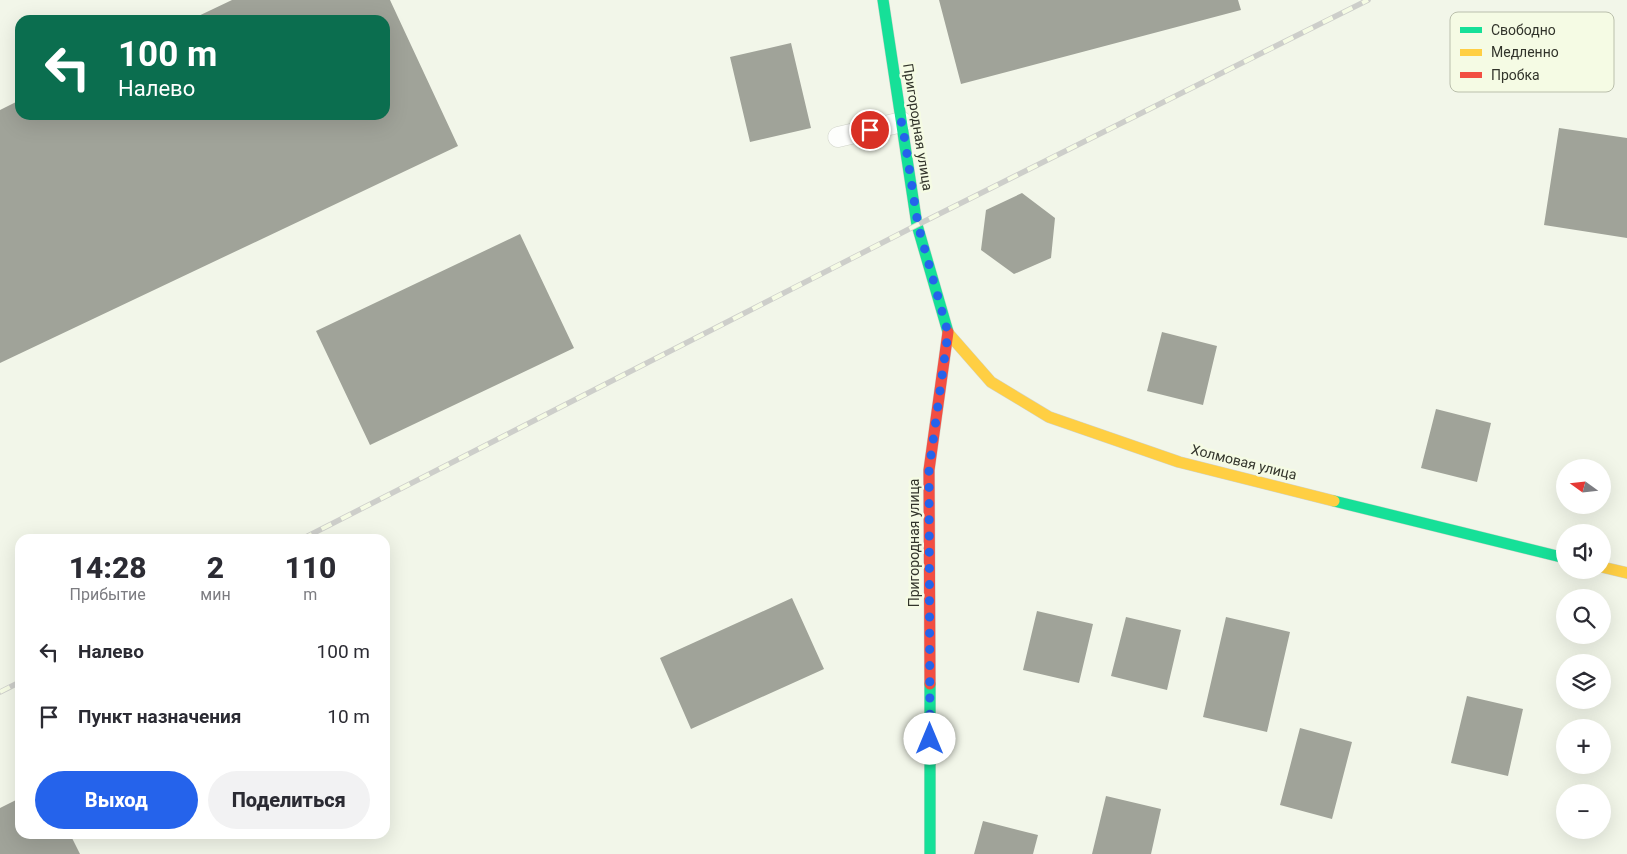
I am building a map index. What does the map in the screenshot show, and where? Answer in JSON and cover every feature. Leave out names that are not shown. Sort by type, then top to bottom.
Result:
[{"type":"street","name":"Пригородная улица","points":[[883,0],[918,225],[948,333],[929,470],[930,854]]},
{"type":"street","name":"Холмовая улица","points":[[948,333],[991,382],[1049,417],[1179,462],[1556,556]]},
{"type":"street","points":[[1611,569],[1627,573]]},
{"type":"lane","points":[[838,138],[902,122]]},
{"type":"building","points":[[232,0],[390,0],[458,146],[0,363],[0,110],[15,102],[15,120],[390,120],[390,15],[200,15]]},
{"type":"building","points":[[939,0],[1238,0],[1241,10],[961,84]]},
{"type":"building","points":[[791,43],[811,128],[750,142],[730,57]]},
{"type":"building","points":[[1559,128],[1627,138],[1627,238],[1544,225]]},
{"type":"building","points":[[1022,193],[1055,218],[1051,258],[1014,274],[981,250],[986,210]]},
{"type":"building","points":[[520,234],[574,348],[370,445],[316,331]]},
{"type":"building","points":[[1162,332],[1217,346],[1203,405],[1147,391]]},
{"type":"building","points":[[1436,409],[1491,423],[1477,482],[1421,468]]},
{"type":"building","points":[[792,598],[824,669],[691,729],[660,658]]},
{"type":"building","points":[[1037,611],[1093,624],[1079,683],[1023,670]]},
{"type":"building","points":[[1126,617],[1181,630],[1167,690],[1111,676]]},
{"type":"building","points":[[1226,617],[1290,632],[1267,732],[1203,717]]},
{"type":"building","points":[[1467,696],[1523,709],[1508,776],[1451,763]]},
{"type":"building","points":[[1300,728],[1352,742],[1332,819],[1280,805]]},
{"type":"building","points":[[1106,796],[1161,809],[1151,854],[1092,854]]},
{"type":"building","points":[[15,800],[15,839],[72,839],[80,854],[0,854],[0,808]]},
{"type":"building","points":[[983,821],[1038,835],[1033,854],[974,854]]},
{"type":"railway","points":[[312,534],[917,225],[1368,0]]},
{"type":"railway","points":[[0,692],[15,684]]},
{"type":"traffic: fast","points":[[883,0],[917,225],[948,332]]},
{"type":"traffic: fast","points":[[1334,501],[1556,556]]},
{"type":"traffic: fast","points":[[930,684],[930,854]]},
{"type":"traffic: slow","points":[[948,333],[991,382],[1049,417],[1179,462],[1334,501]]},
{"type":"traffic: slow","points":[[1611,569],[1627,573]]},
{"type":"traffic: jam","points":[[930,684],[929,470],[948,332]]},
{"type":"route","points":[[870,130],[902,122],[918,225],[948,333],[929,470],[930,739]]}]
